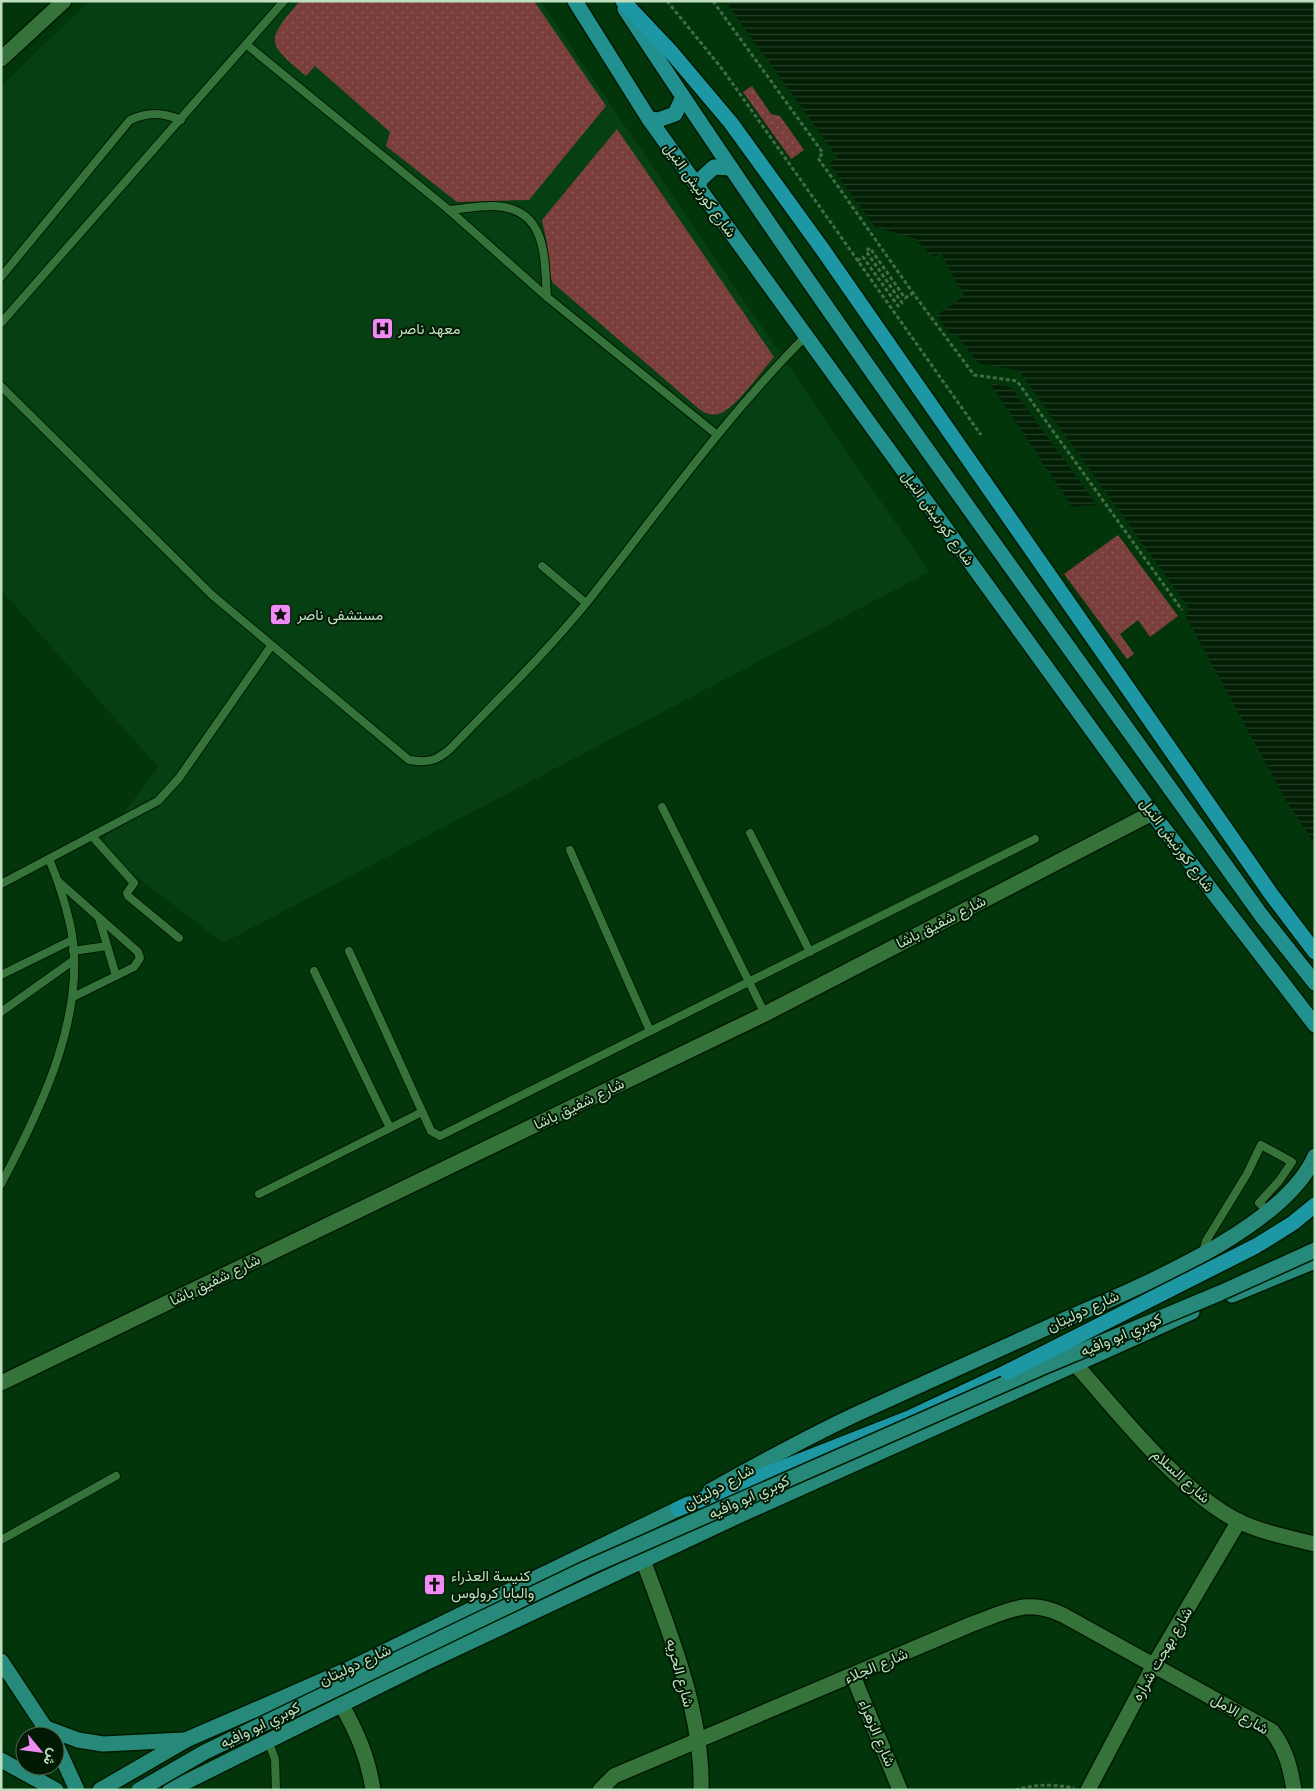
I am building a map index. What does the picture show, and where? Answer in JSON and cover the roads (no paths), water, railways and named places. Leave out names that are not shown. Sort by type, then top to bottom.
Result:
[{"type":"highway","name":"شارع كورنيش النيل","points":[[575,1],[649,119],[698,187],[1152,813],[1315,1025]]},
{"type":"highway","name":"شارع كورنيش النيل","points":[[622,1],[731,168],[1182,804],[1267,922],[1315,983]]},
{"type":"highway","points":[[622,1],[672,52],[731,123],[823,250],[1271,894],[1315,952]]},
{"type":"highway","points":[[649,119],[658,120],[675,114],[683,97]]},
{"type":"highway","points":[[698,187],[700,179],[714,167],[731,168]]},
{"type":"highway","points":[[678,1510],[909,1418],[1007,1372],[1256,1246],[1293,1223],[1315,1205]]},
{"type":"main road","name":"شارع دوليتان","points":[[100,1790],[188,1739],[349,1669],[678,1510],[804,1440],[1188,1262],[1269,1212],[1294,1189],[1310,1167],[1315,1156]]},
{"type":"main road","name":"كوبري ابو وافيه","points":[[139,1790],[214,1748],[586,1569],[1045,1366],[1220,1293],[1315,1250]]},
{"type":"main road","name":"شارع دوليتان","points":[[170,1790],[341,1704],[643,1560],[1199,1309],[1315,1261]]},
{"type":"main road","points":[[1,1661],[45,1726]]},
{"type":"main road","points":[[65,1736],[103,1744],[188,1739]]},
{"type":"main road","points":[[1,1760],[56,1790]]},
{"type":"main road","points":[[65,1764],[77,1790]]},
{"type":"street","points":[[1,59],[64,1]]},
{"type":"street","name":"شارع شفيق باشا","points":[[1,1383],[765,1014],[1152,813]]},
{"type":"street","name":"شارع السلام","points":[[1076,1365],[1156,1454],[1216,1507],[1239,1522],[1315,1544]]},
{"type":"street","name":"شارع بهجت شراره","points":[[1088,1790],[1154,1665],[1239,1522]]},
{"type":"street","name":"شارع الحريه","points":[[643,1560],[679,1657],[698,1741],[701,1790]]},
{"type":"street","name":"شارع الجلاء","points":[[600,1790],[614,1776],[972,1624],[1016,1608],[1032,1605],[1049,1608],[1154,1665]]},
{"type":"street","name":"شارع الامل","points":[[1154,1665],[1272,1731],[1281,1743],[1289,1760],[1294,1790]]},
{"type":"street","name":"شارع الزهراء","points":[[853,1676],[900,1790]]},
{"type":"street","points":[[341,1704],[358,1734],[369,1766],[373,1790]]},
{"type":"lane","points":[[1,323],[284,1]]},
{"type":"lane","points":[[247,45],[450,210],[547,297],[716,434]]},
{"type":"lane","points":[[1,277],[130,120],[155,113],[181,120]]},
{"type":"lane","points":[[450,210],[496,206],[514,210],[529,220],[540,233],[544,248],[547,297]]},
{"type":"lane","points":[[1,386],[212,595],[409,760],[424,762],[439,759],[528,668],[586,603],[716,434],[770,372],[806,336]]},
{"type":"lane","points":[[542,566],[586,603]]},
{"type":"lane","points":[[1,884],[158,802],[179,778],[272,646]]},
{"type":"lane","points":[[662,807],[765,1014]]},
{"type":"lane","points":[[750,833],[810,952]]},
{"type":"lane","points":[[92,836],[134,883],[127,893],[128,896],[179,938]]},
{"type":"lane","points":[[349,951],[431,1131],[440,1136],[1035,839]]},
{"type":"lane","points":[[570,850],[650,1031]]},
{"type":"lane","points":[[1,1184],[42,1099],[58,1059],[73,997],[74,960],[71,925],[49,859]]},
{"type":"lane","points":[[58,882],[138,952],[140,958],[138,964],[73,997]]},
{"type":"lane","points":[[100,918],[116,976]]},
{"type":"lane","points":[[1,975],[72,940]]},
{"type":"lane","points":[[73,951],[107,946]]},
{"type":"lane","points":[[1,1012],[74,960]]},
{"type":"lane","points":[[314,970],[390,1128]]},
{"type":"lane","points":[[259,1194],[422,1112]]},
{"type":"lane","points":[[1203,1253],[1206,1241],[1247,1174],[1261,1145],[1292,1162],[1279,1181],[1259,1203],[1269,1212]]},
{"type":"lane","points":[[1,1540],[116,1476]]},
{"type":"lane","points":[[268,1740],[275,1759],[276,1790]]},
{"type":"place","name":"معهد ناصر","points":[[382,329]]},
{"type":"place","name":"مستشفى ناصر","points":[[281,615]]},
{"type":"place","name":"كنيسة العذراء والبابا كرولوس","points":[[435,1585]]}]
